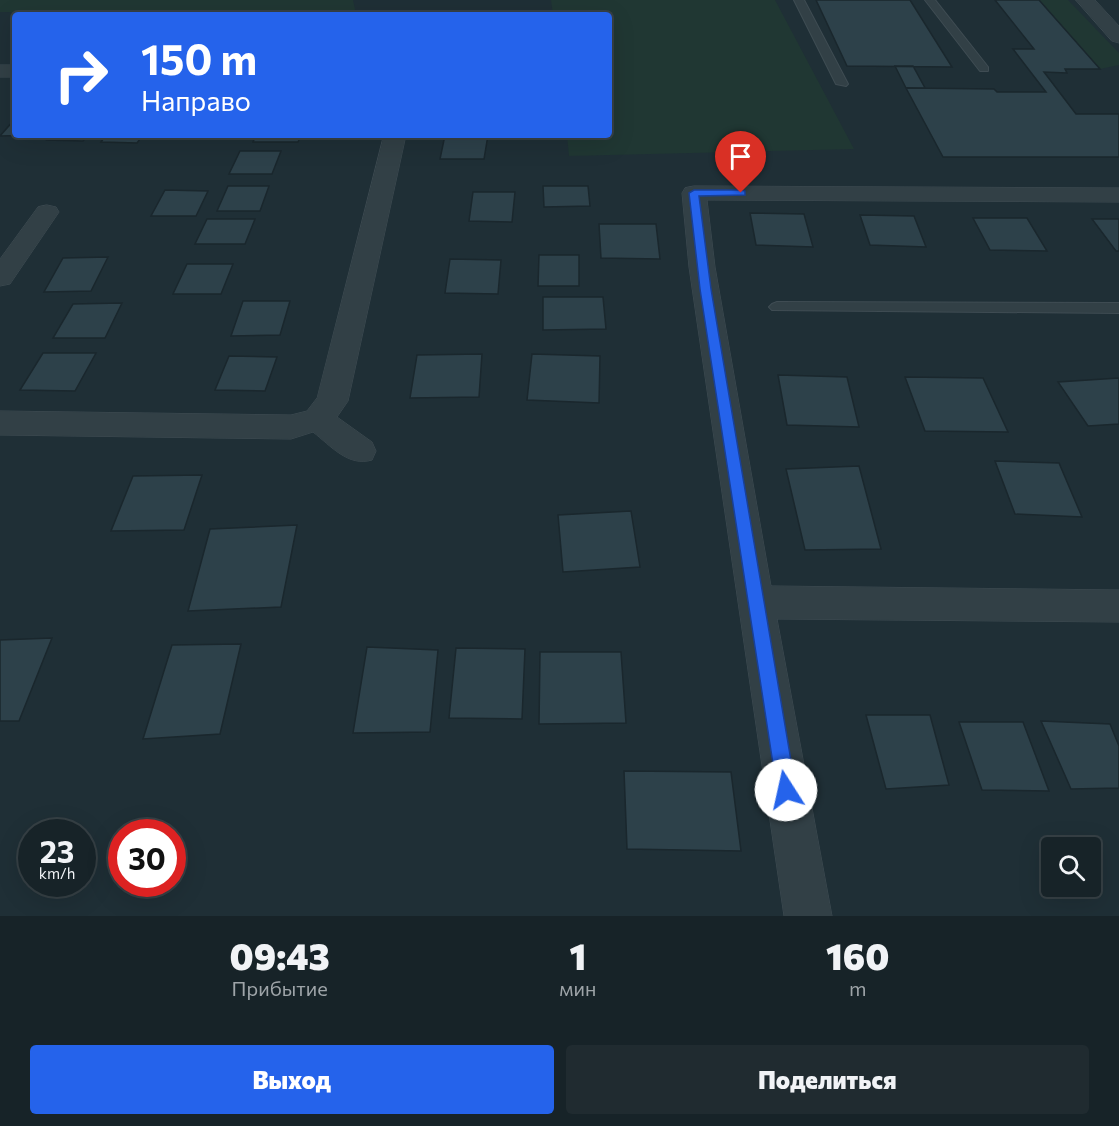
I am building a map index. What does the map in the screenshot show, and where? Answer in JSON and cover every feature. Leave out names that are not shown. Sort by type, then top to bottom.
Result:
[{"type":"street","points":[[1085,0],[1119,37]]},
{"type":"street","points":[[0,423],[291,427],[318,419],[332,401],[394,138]]},
{"type":"street","points":[[808,916],[702,267],[694,193],[1119,195]]},
{"type":"street","points":[[0,278],[47,212]]},
{"type":"street","points":[[318,419],[360,451]]},
{"type":"street","points":[[755,602],[1119,606]]},
{"type":"lane","points":[[799,0],[842,84]]},
{"type":"lane","points":[[930,0],[984,69]]},
{"type":"lane","points":[[777,307],[1119,308]]},
{"type":"green space","points":[[0,0],[353,0],[356,12],[12,12],[0,12]]},
{"type":"green space","points":[[551,0],[775,0],[854,149],[569,156],[567,138],[612,138],[612,12],[553,12]]},
{"type":"green space","points":[[1039,0],[1068,0],[1119,53],[1119,65],[1100,69]]},
{"type":"building","points":[[816,0],[910,0],[952,67],[847,66]]},
{"type":"building","points":[[995,0],[1039,0],[1100,69],[1065,69],[1067,73],[1044,72],[1076,114],[1119,114],[1119,157],[943,157],[906,88],[1046,92],[1013,49],[1034,49]]},
{"type":"building","points":[[895,66],[913,66],[925,88],[906,88]]},
{"type":"building","points":[[12,122],[12,136],[0,136]]},
{"type":"building","points":[[49,138],[86,138],[83,141],[47,140]]},
{"type":"building","points":[[104,138],[141,138],[137,143],[101,142]]},
{"type":"building","points":[[255,138],[300,138],[298,142],[253,142]]},
{"type":"building","points":[[444,138],[488,138],[484,159],[440,159]]},
{"type":"building","points":[[240,151],[281,151],[272,174],[229,174]]},
{"type":"building","points":[[228,186],[269,186],[260,211],[217,211]]},
{"type":"building","points":[[543,186],[588,186],[590,206],[544,207]]},
{"type":"building","points":[[165,190],[208,191],[196,216],[151,216]]},
{"type":"building","points":[[473,192],[515,192],[512,222],[469,221]]},
{"type":"building","points":[[750,213],[804,214],[813,247],[756,245]]},
{"type":"building","points":[[860,215],[914,216],[926,247],[870,245]]},
{"type":"building","points":[[973,218],[1027,218],[1047,251],[990,250]]},
{"type":"building","points":[[207,219],[255,219],[245,244],[195,244]]},
{"type":"building","points":[[1092,219],[1119,219],[1119,251],[1116,251]]},
{"type":"building","points":[[599,224],[656,224],[660,259],[601,258]]},
{"type":"building","points":[[539,255],[579,255],[579,286],[538,286]]},
{"type":"building","points":[[108,257],[91,291],[44,292],[63,258]]},
{"type":"building","points":[[450,259],[501,260],[498,294],[445,293]]},
{"type":"building","points":[[187,264],[233,264],[221,294],[173,294]]},
{"type":"building","points":[[543,297],[603,297],[606,329],[543,330]]},
{"type":"building","points":[[243,301],[290,301],[280,335],[231,336]]},
{"type":"building","points":[[122,303],[105,338],[53,338],[73,304]]},
{"type":"building","points":[[43,353],[96,353],[75,391],[20,390]]},
{"type":"building","points":[[482,354],[479,397],[410,398],[417,355]]},
{"type":"building","points":[[532,354],[600,356],[599,403],[527,400]]},
{"type":"building","points":[[229,356],[277,357],[265,391],[215,390]]},
{"type":"building","points":[[778,375],[847,377],[859,427],[787,425]]},
{"type":"building","points":[[905,377],[983,378],[1008,432],[925,431]]},
{"type":"building","points":[[1119,378],[1119,424],[1088,426],[1058,382]]},
{"type":"building","points":[[995,461],[1059,463],[1082,517],[1015,514]]},
{"type":"building","points":[[859,466],[881,549],[805,550],[786,469]]},
{"type":"building","points":[[202,475],[184,530],[111,531],[133,476]]},
{"type":"building","points":[[631,511],[640,567],[563,572],[558,515]]},
{"type":"building","points":[[297,525],[281,607],[188,611],[210,529]]},
{"type":"building","points":[[52,638],[19,721],[0,721],[0,640]]},
{"type":"building","points":[[241,644],[220,734],[143,739],[172,645]]},
{"type":"building","points":[[367,647],[438,650],[430,732],[353,733]]},
{"type":"building","points":[[456,648],[525,649],[522,719],[449,718]]},
{"type":"building","points":[[540,652],[621,652],[626,723],[539,724]]},
{"type":"building","points":[[866,715],[930,715],[949,785],[886,789]]},
{"type":"building","points":[[1041,721],[1110,724],[1119,746],[1119,788],[1071,789]]},
{"type":"building","points":[[959,722],[1023,722],[1049,791],[982,790]]},
{"type":"building","points":[[624,771],[731,772],[741,851],[627,849]]},
{"type":"route","points":[[741,193],[694,193],[705,289],[786,790]]}]
